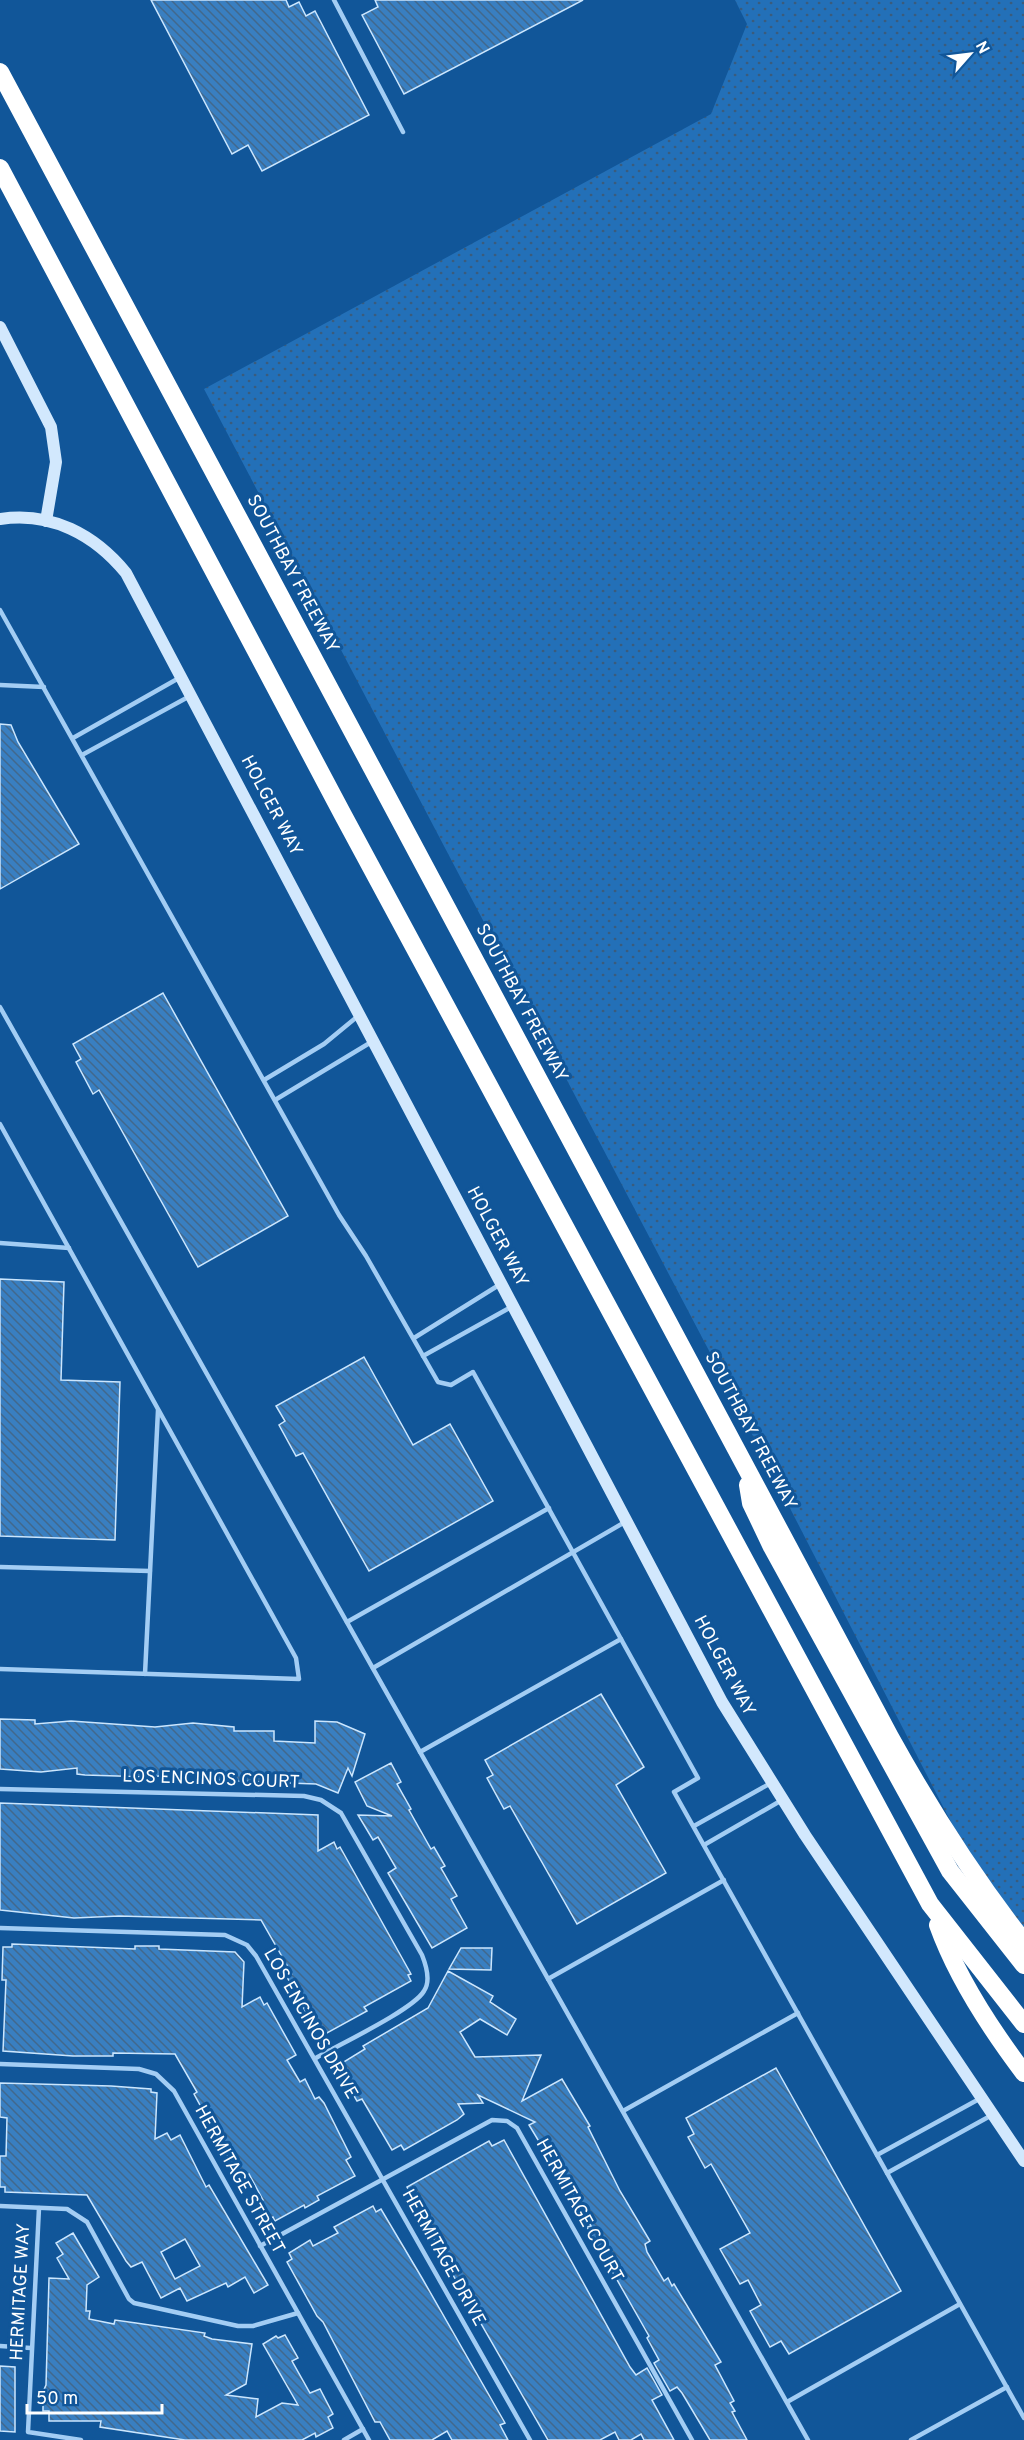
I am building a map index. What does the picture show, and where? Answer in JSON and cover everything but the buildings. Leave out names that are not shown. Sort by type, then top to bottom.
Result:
[{"type":"highway","name":"SOUTHBAY FREEWAY","points":[[0,72],[935,1817],[991,1900],[1024,1942]]},
{"type":"highway","points":[[0,168],[354,836],[930,1904],[949,1955],[1003,2045],[1024,2073]]},
{"type":"highway","points":[[745,1466],[751,1503],[772,1547],[906,1795],[950,1871],[1024,1965]]},
{"type":"highway","points":[[930,1904],[1024,2024]]},
{"type":"street","points":[[0,327],[53,435],[56,462],[46,521]]},
{"type":"street","name":"HOLGER WAY","points":[[0,519],[46,521],[88,537],[109,552],[134,586],[722,1702],[782,1800],[1024,2160]]},
{"type":"lane","points":[[334,0],[404,132]]},
{"type":"lane","points":[[0,610],[339,1215],[438,1382],[451,1385],[473,1372],[698,1778],[674,1792],[1024,2418]]},
{"type":"lane","points":[[73,738],[182,676]]},
{"type":"lane","points":[[0,686],[44,687]]},
{"type":"lane","points":[[82,755],[191,695]]},
{"type":"lane","points":[[0,1007],[808,2440]]},
{"type":"lane","points":[[264,1080],[324,1044],[360,1014]]},
{"type":"lane","points":[[275,1100],[374,1041]]},
{"type":"lane","points":[[0,1124],[296,1658],[299,1679],[0,1669]]},
{"type":"lane","points":[[0,1243],[69,1248]]},
{"type":"lane","points":[[414,1338],[502,1284]]},
{"type":"lane","points":[[423,1356],[513,1306]]},
{"type":"lane","points":[[146,1674],[158,1409]]},
{"type":"lane","points":[[347,1622],[549,1508]]},
{"type":"lane","points":[[373,1668],[627,1521]]},
{"type":"lane","points":[[0,1567],[150,1571]]},
{"type":"lane","points":[[420,1752],[621,1639]]},
{"type":"lane","points":[[694,1827],[771,1783]]},
{"type":"lane","name":"LOS ENCINOS COURT","points":[[0,1789],[304,1796],[334,1806],[341,1813],[422,1955],[428,1978],[424,1991],[410,2004],[316,2058]]},
{"type":"lane","points":[[704,1845],[782,1800]]},
{"type":"lane","points":[[548,1979],[724,1880]]},
{"type":"lane","name":"LOS ENCINOS DRIVE","points":[[0,1928],[225,1935],[247,1945],[256,1956],[316,2058],[383,2179]]},
{"type":"lane","points":[[623,2111],[798,2013]]},
{"type":"lane","name":"HERMITAGE STREET","points":[[0,2064],[139,2069],[165,2079],[174,2091],[369,2440]]},
{"type":"lane","points":[[877,2155],[981,2098]]},
{"type":"lane","points":[[887,2173],[993,2115]]},
{"type":"lane","name":"HERMITAGE COURT","points":[[383,2179],[492,2120],[507,2121],[517,2128],[692,2440]]},
{"type":"lane","name":"HERMITAGE DRIVE","points":[[260,2246],[383,2179],[530,2440]]},
{"type":"lane","points":[[0,2206],[67,2209],[87,2222],[129,2299],[134,2303],[238,2326],[253,2326],[298,2313]]},
{"type":"lane","name":"HERMITAGE WAY","points":[[28,2440],[39,2208]]},
{"type":"lane","points":[[787,2402],[960,2304]]},
{"type":"lane","points":[[0,2346],[31,2348]]},
{"type":"lane","points":[[911,2440],[1006,2387]]},
{"type":"lane","points":[[344,2440],[363,2429]]},
{"type":"lane","points":[[28,2432],[81,2440]]},
{"type":"shaded area","points":[[735,0],[1024,0],[1024,1935],[991,1900],[716,1364],[204,389],[711,114],[747,24]]}]
